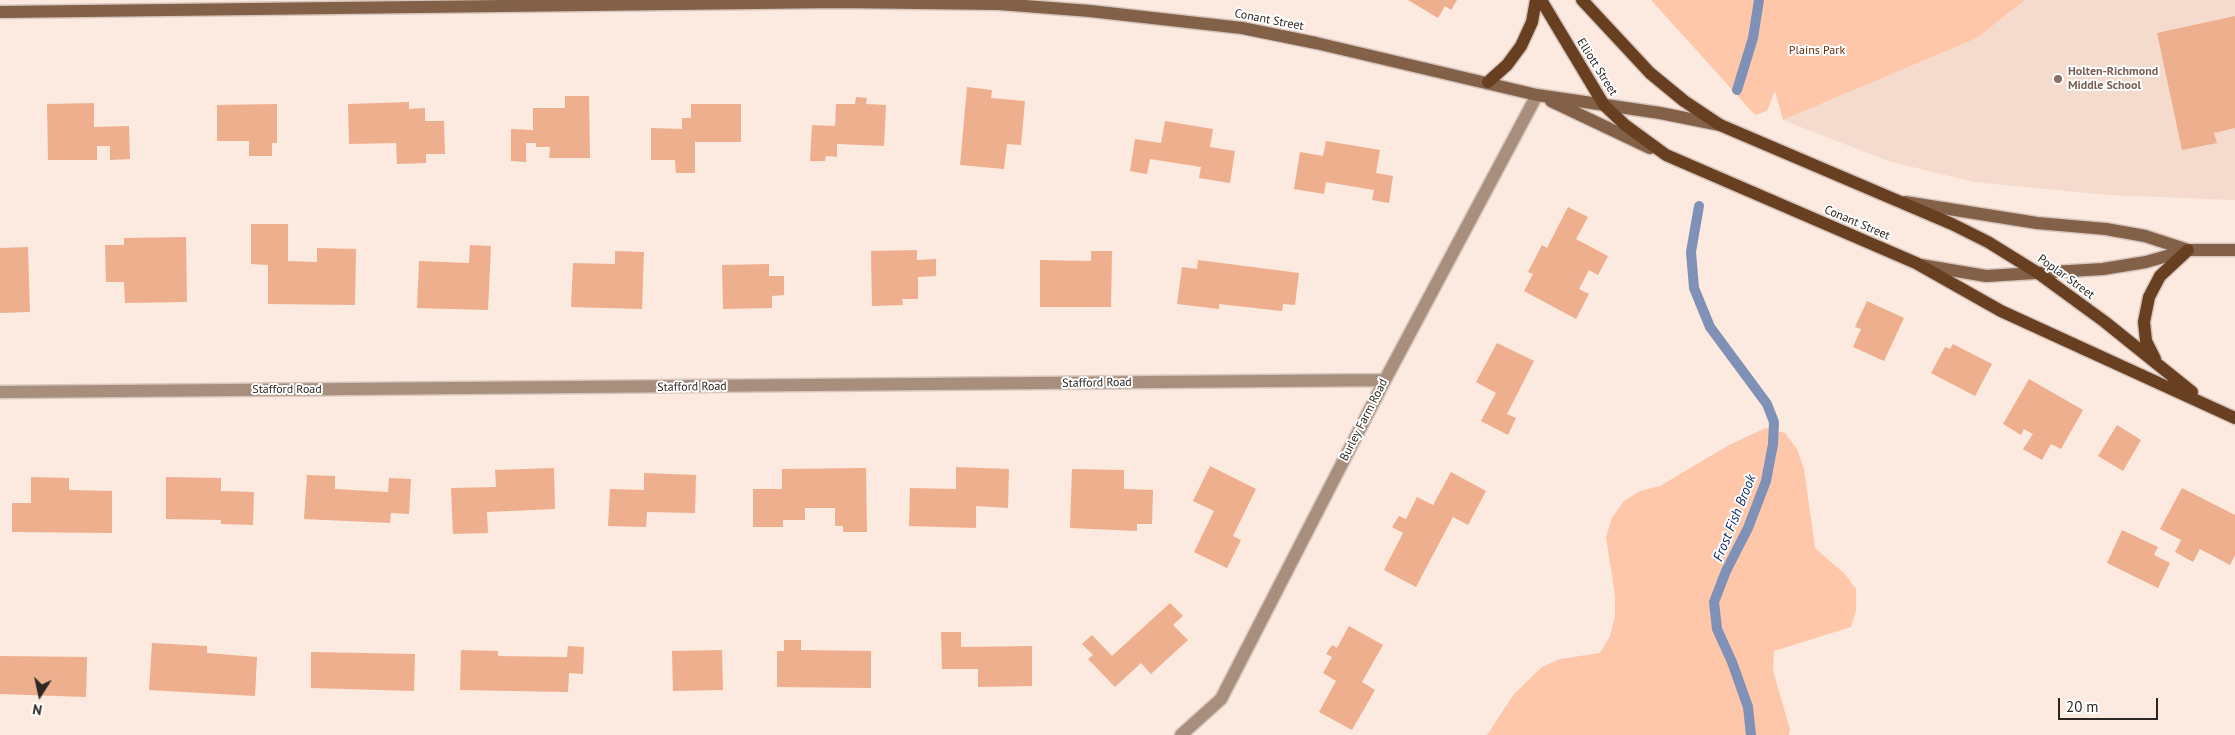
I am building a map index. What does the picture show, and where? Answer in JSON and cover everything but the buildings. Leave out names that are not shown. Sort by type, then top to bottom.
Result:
[{"type":"main road","points":[[1488,82],[1507,66],[1521,46],[1532,22],[1536,0]]},
{"type":"main road","name":"Elliott Street","points":[[1542,0],[1604,105],[1625,125],[1666,155]]},
{"type":"main road","points":[[1582,0],[1650,73],[1684,101],[1720,125]]},
{"type":"main road","name":"Conant Street","points":[[0,12],[859,2],[999,4],[1090,11],[1242,28],[1537,94],[1660,113],[1720,125],[1897,200],[2037,223],[2106,229],[2145,236],[2188,250]]},
{"type":"main road","name":"Conant Street","points":[[1537,94],[1666,155],[1916,264],[1986,276],[2103,269],[2146,262],[2188,250],[2235,250]]},
{"type":"main road","name":"Poplar Street","points":[[1897,200],[1959,227],[2038,273],[2158,364],[2203,402]]},
{"type":"main road","points":[[2158,364],[2146,341],[2144,322],[2149,297],[2160,276],[2188,250]]},
{"type":"main road","name":"Poplar Street","points":[[1916,264],[2000,311],[2235,418]]},
{"type":"street","name":"Burley Farm Road","points":[[1181,735],[1221,699],[1385,380],[1537,94]]},
{"type":"street","name":"Stafford Road","points":[[0,392],[1385,380]]},
{"type":"shaded area","name":"Holten-Richmond Middle School","points":[[2025,0],[2235,0],[2235,200],[2108,195],[1974,182],[1888,161],[1783,120],[1977,38]]},
{"type":"green space","name":"Plains Park","points":[[1651,0],[2025,0],[1977,38],[1783,120],[1775,91],[1767,111],[1755,115]]},
{"type":"green space","points":[[1766,428],[1785,433],[1797,449],[1804,469],[1815,548],[1845,574],[1856,589],[1856,610],[1851,627],[1774,651],[1773,671],[1790,729],[1789,735],[1487,735],[1514,694],[1542,667],[1560,659],[1600,653],[1610,636],[1615,616],[1615,596],[1606,537],[1612,518],[1624,501],[1640,491],[1660,486],[1729,445]]},
{"type":"waterway","name":"Frost Fish Brook","points":[[1737,90],[1753,38],[1759,0]]},
{"type":"waterway","name":"Frost Fish Brook","points":[[1699,206],[1691,252],[1694,288],[1710,327],[1767,404],[1774,422],[1773,444],[1766,481],[1748,528],[1726,571],[1714,602],[1717,629],[1732,662],[1748,707],[1751,735]]},
{"type":"place","name":"Holten-Richmond Middle School","points":[[2058,79]]}]
